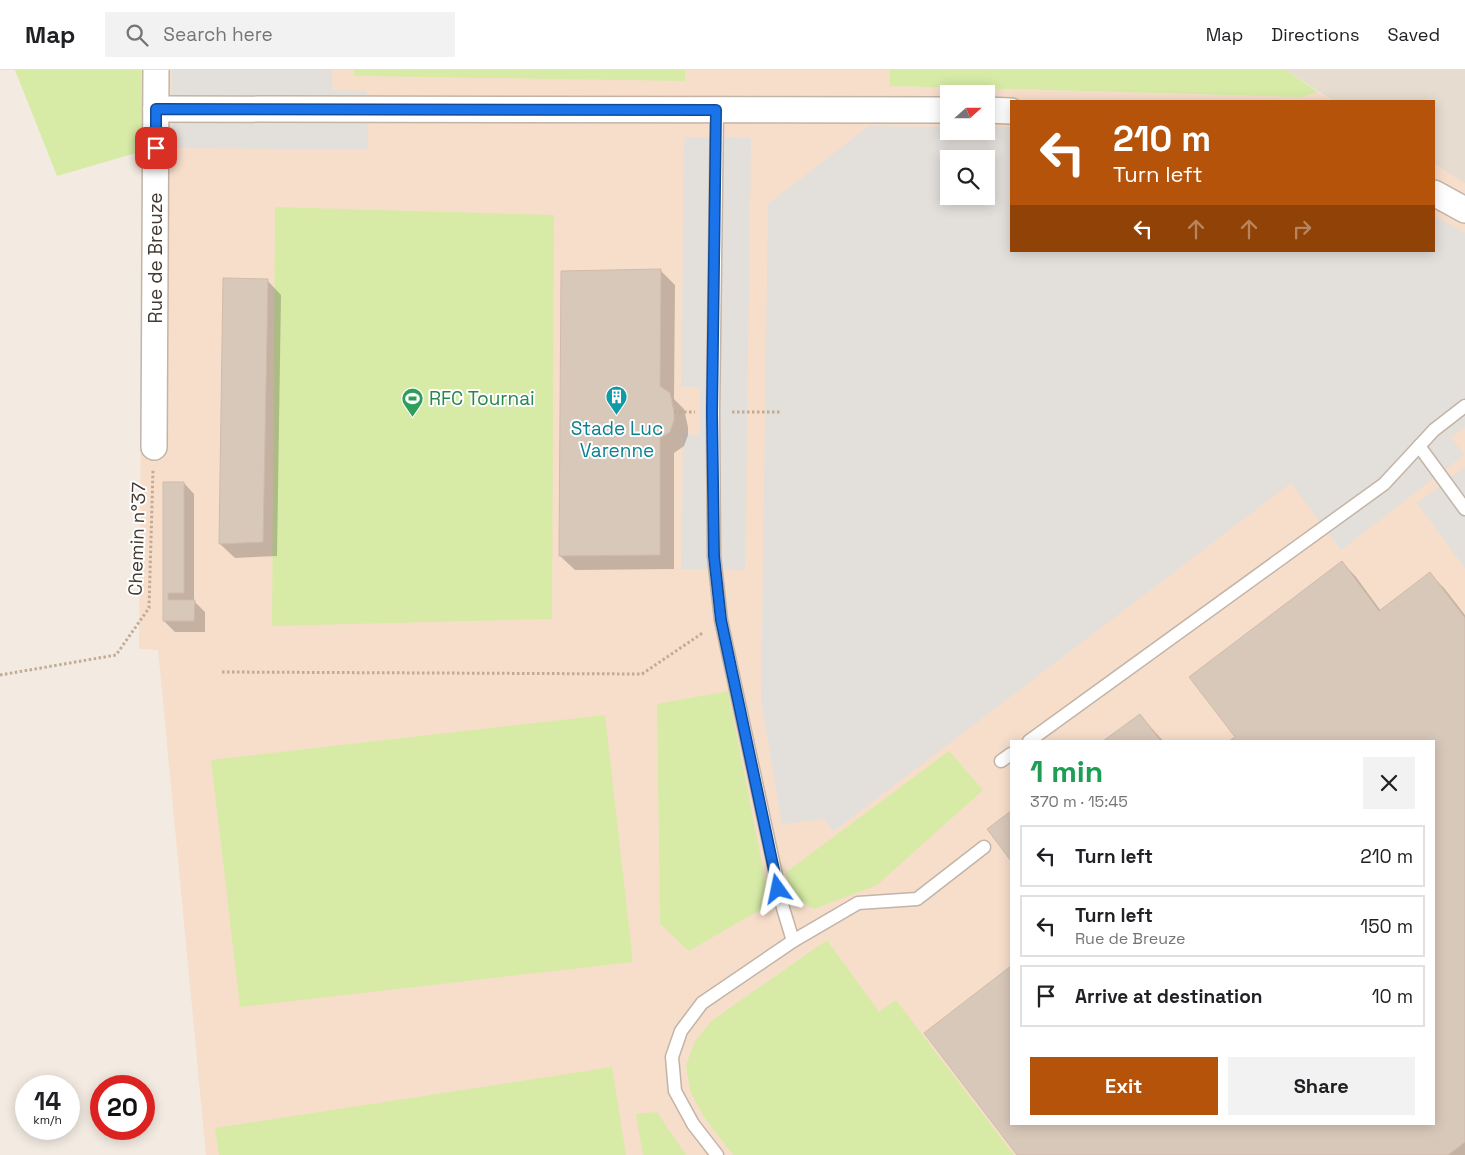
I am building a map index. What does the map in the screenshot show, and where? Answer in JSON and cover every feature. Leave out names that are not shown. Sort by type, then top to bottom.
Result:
[{"type":"street","name":"Rue de Breuze","points":[[154,446],[156,70]]},
{"type":"street","points":[[156,109],[940,110]]},
{"type":"street","points":[[995,110],[1010,110]]},
{"type":"street","points":[[1435,194],[1465,210]]},
{"type":"lane","points":[[716,110],[712,412],[714,556],[721,620],[782,908],[793,942]]},
{"type":"lane","points":[[1030,740],[1384,484],[1434,430],[1465,406]]},
{"type":"lane","points":[[1419,446],[1465,509]]},
{"type":"lane","points":[[717,1155],[693,1124],[675,1091],[672,1058],[681,1031],[702,1003],[793,942],[858,903],[917,898],[984,848]]},
{"type":"path","name":"Chemin n°37","points":[[0,675],[116,655],[149,608],[154,446]]},
{"type":"path","points":[[222,672],[642,674],[721,620]]},
{"type":"shaded area","points":[[141,70],[890,70],[891,86],[940,87],[940,140],[995,140],[995,89],[1301,97],[1318,92],[1331,100],[1010,100],[1010,252],[1435,252],[1435,165],[1465,184],[1465,1155],[206,1155],[158,650],[139,649],[143,151]]},
{"type":"shaded area","points":[[172,70],[332,70],[332,90],[367,91],[368,150],[172,148]]},
{"type":"shaded area","points":[[1286,70],[1465,70],[1465,184],[1435,165],[1435,100],[1331,100]]},
{"type":"shaded area","points":[[869,126],[940,127],[940,140],[995,140],[995,127],[1010,127],[1010,252],[1435,252],[1435,216],[1465,233],[1465,427],[1451,437],[1464,455],[1341,550],[1291,483],[834,831],[824,819],[782,824],[761,701],[768,204]]},
{"type":"shaded area","points":[[684,137],[751,138],[745,570],[681,569],[683,434],[700,435],[700,387],[681,387]]},
{"type":"shaded area","points":[[1465,467],[1465,568],[1417,503]]},
{"type":"green space","points":[[15,70],[141,70],[143,151],[57,176]]},
{"type":"green space","points":[[354,70],[685,70],[685,81],[354,76]]},
{"type":"green space","points":[[890,70],[1286,70],[1318,92],[1301,97],[995,89],[995,85],[940,85],[940,87],[890,86]]},
{"type":"green space","name":"RFC Tournai","points":[[275,207],[554,215],[552,619],[272,626]]},
{"type":"green space","points":[[728,691],[770,904],[689,951],[660,924],[657,704]]},
{"type":"green space","points":[[605,715],[633,962],[240,1007],[211,760]]},
{"type":"green space","points":[[949,751],[983,790],[877,885],[814,909],[795,899],[785,873]]},
{"type":"green space","points":[[827,940],[879,1012],[896,1000],[1014,1155],[733,1155],[704,1117],[690,1091],[686,1065],[694,1043],[711,1021]]},
{"type":"green space","points":[[612,1067],[626,1155],[219,1155],[215,1128]]},
{"type":"green space","points":[[657,1112],[686,1155],[643,1155],[636,1114]]},
{"type":"building","name":"Stade Luc Varenne","points":[[661,269],[660,386],[670,393],[674,420],[670,432],[660,438],[660,555],[559,556],[561,271]]},
{"type":"building","points":[[223,278],[268,279],[263,542],[219,544]]},
{"type":"building","points":[[163,482],[184,482],[184,593],[168,593],[168,600],[195,600],[194,621],[163,621]]},
{"type":"building","points":[[1342,561],[1379,611],[1430,572],[1465,618],[1465,1142],[1448,1155],[1017,1155],[924,1033],[1010,967],[1010,1125],[1435,1125],[1435,740],[1230,740],[1235,737],[1189,677]]},
{"type":"building","points":[[1140,714],[1160,740],[1104,740]]},
{"type":"building","points":[[1010,812],[1010,860],[987,829]]},
{"type":"place","name":"Stade Luc Varenne","points":[[617,416]]},
{"type":"place","name":"RFC Tournai","points":[[413,417]]},
{"type":"route","points":[[156,148],[156,109],[716,110],[712,412],[714,556],[721,620],[778,889]]}]
